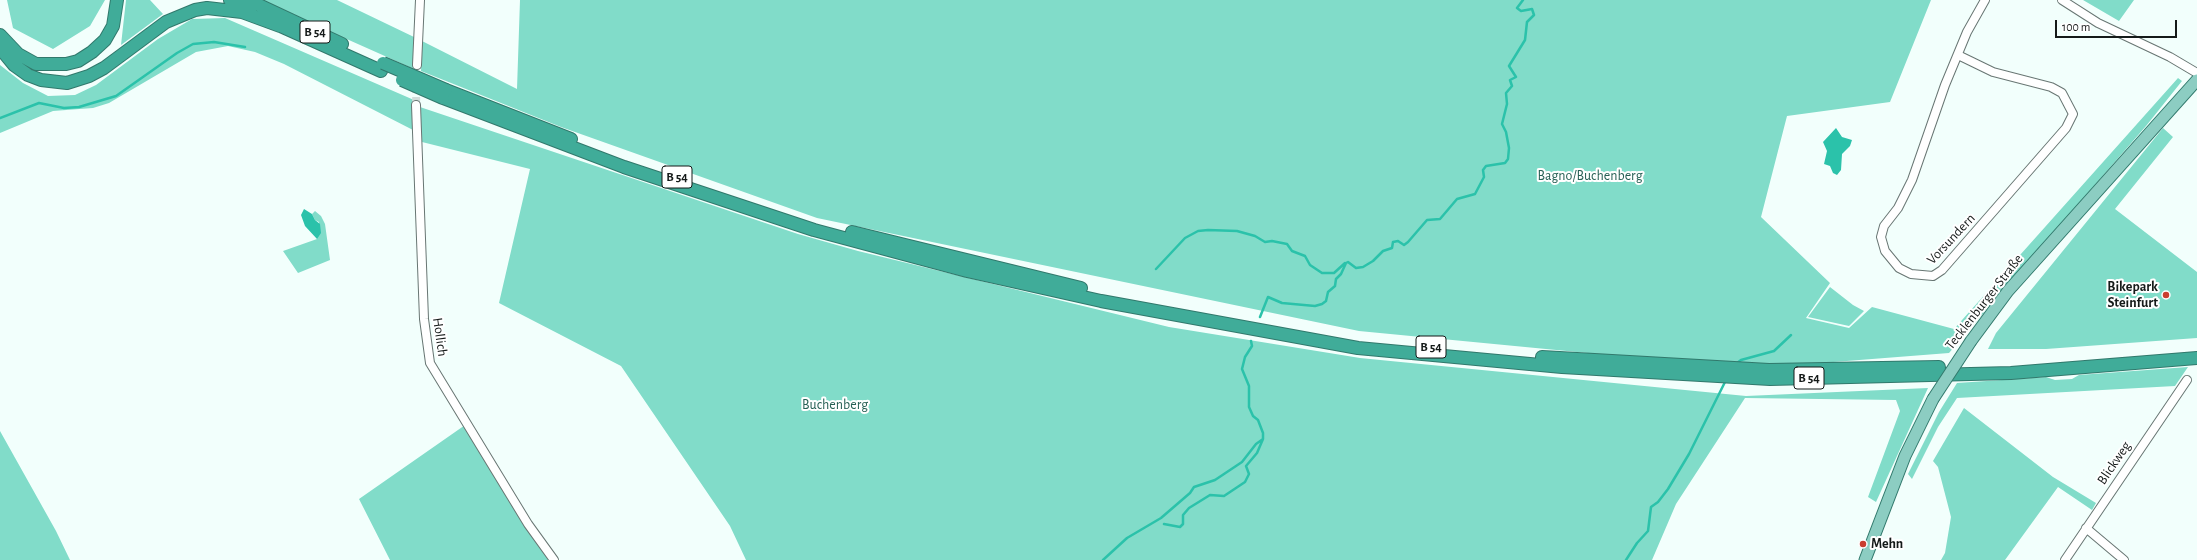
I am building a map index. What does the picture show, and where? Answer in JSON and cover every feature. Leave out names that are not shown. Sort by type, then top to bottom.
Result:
[{"type":"highway","points":[[0,35],[18,54],[36,64],[66,64],[78,61],[92,52],[105,40],[113,26],[117,0]]},
{"type":"highway","name":"B 54","points":[[230,0],[280,26],[624,167],[821,232],[967,271],[1101,301],[1358,348],[1562,367],[1770,379],[2011,373],[2197,358]]},
{"type":"highway","name":"B 54","points":[[248,0],[382,67]]},
{"type":"highway","points":[[0,48],[14,65],[28,75],[41,80],[67,83],[89,76],[104,68],[166,22],[195,10],[207,8],[242,12],[280,26]]},
{"type":"highway","name":"B 54","points":[[444,94],[625,160],[817,223],[1102,294],[1358,341],[1562,359],[1769,370],[2011,366],[2197,351]]},
{"type":"main road","name":"Tecklenburger Straße","points":[[1868,559],[1905,456],[1933,399],[1972,340],[2008,291],[2197,80]]},
{"type":"street","points":[[417,65],[420,0]]},
{"type":"street","name":"Vorsundern","points":[[1958,55],[1993,72],[2051,87],[2062,93],[2073,114],[2066,128],[1942,270],[1933,276],[1911,274],[1899,268],[1890,259],[1885,251],[1881,237],[1884,226],[1898,208],[1912,180],[1942,92],[1967,32],[1986,0]]},
{"type":"street","points":[[2062,0],[2098,23],[2170,57],[2197,73]]},
{"type":"street","name":"Hollich","points":[[416,105],[424,318],[430,363],[528,524],[554,560]]},
{"type":"street","name":"Blickweg","points":[[2065,560],[2186,380]]},
{"type":"street","points":[[2086,528],[2124,560]]},
{"type":"green space","points":[[7,0],[105,0],[90,26],[53,49],[13,28]]},
{"type":"green space","points":[[126,0],[150,0],[163,14],[121,45]]},
{"type":"green space","points":[[259,0],[337,0],[414,37],[414,69]]},
{"type":"green space","name":"Bagno/Buchenberg","points":[[520,0],[1931,0],[1890,102],[1787,116],[1761,217],[1830,283],[1806,318],[1849,328],[1872,307],[1954,329],[2178,78],[2182,81],[2146,126],[1949,353],[1808,364],[1681,362],[1359,331],[817,218],[561,127],[421,71],[422,41],[517,89]]},
{"type":"green space","points":[[2083,0],[2134,0],[2119,21]]},
{"type":"green space","points":[[225,18],[414,100],[413,130],[284,64],[255,52],[228,46],[196,52],[109,103],[93,108],[53,111],[0,133],[0,65],[23,83],[48,96],[75,95],[96,85],[158,39],[192,19]]},
{"type":"green space","name":"Buchenberg","points":[[417,106],[798,234],[858,251],[1169,327],[1360,358],[1746,396],[1928,388],[1876,502],[1868,497],[1900,411],[1896,400],[1745,398],[1676,504],[1652,560],[746,560],[730,526],[621,366],[499,303],[530,169],[422,142]]},
{"type":"green space","points":[[2163,128],[2173,137],[2115,209],[2197,272],[2197,338],[2046,349],[1988,349],[1996,333]]},
{"type":"green space","points":[[315,211],[321,216],[325,224],[330,260],[298,273],[283,251],[317,239],[319,222],[315,220],[312,214]]},
{"type":"green space","points":[[1830,287],[1853,305],[1864,311],[1849,326],[1808,317]]},
{"type":"green space","points":[[2188,367],[2175,386],[1957,398],[1938,427],[1912,479],[1908,474],[1939,412],[1957,383],[2046,377],[2055,380],[2072,379],[2079,375]]},
{"type":"green space","points":[[1964,408],[2053,477],[2096,503],[2092,510],[2058,487],[2005,560],[1941,560],[1945,553],[1951,517],[1938,467],[1933,461]]},
{"type":"green space","points":[[468,423],[554,560],[390,560],[359,499]]},
{"type":"green space","points":[[0,431],[56,531],[70,560],[0,560]]},
{"type":"shaded area","points":[[1836,128],[1842,137],[1852,140],[1850,146],[1842,154],[1841,170],[1837,175],[1833,173],[1830,166],[1824,164],[1827,151],[1823,142]]},
{"type":"shaded area","points":[[304,209],[312,214],[315,220],[320,224],[321,233],[317,239],[305,226],[301,215]]},
{"type":"waterway","points":[[1260,317],[1268,297],[1282,303],[1315,306],[1322,304],[1326,301],[1328,292],[1335,286],[1336,279],[1341,274],[1346,263],[1348,262],[1356,268],[1363,267],[1373,261],[1383,251],[1392,248],[1393,242],[1398,241],[1404,245],[1427,220],[1440,219],[1457,199],[1475,194],[1484,177],[1483,170],[1486,166],[1505,163],[1508,159],[1509,148],[1506,132],[1502,124],[1507,104],[1506,93],[1512,86],[1510,80],[1516,77],[1509,66],[1525,40],[1527,22],[1534,15],[1532,9],[1521,11],[1517,8],[1523,0]]},
{"type":"waterway","points":[[0,118],[39,103],[64,108],[79,107],[116,96],[177,53],[193,44],[214,42],[245,47]]},
{"type":"waterway","points":[[1156,269],[1185,238],[1198,231],[1208,230],[1237,231],[1255,236],[1265,242],[1272,241],[1287,244],[1292,251],[1305,256],[1310,265],[1322,273],[1334,273],[1345,263]]},
{"type":"waterway","points":[[1737,363],[1741,360],[1774,351],[1791,335]]},
{"type":"waterway","points":[[1103,560],[1127,538],[1161,518],[1190,493],[1194,487],[1215,480],[1242,462],[1256,444],[1263,439],[1263,433],[1258,420],[1253,416],[1249,407],[1249,386],[1242,369],[1245,357],[1252,346],[1251,341]]},
{"type":"waterway","points":[[1626,560],[1637,543],[1648,531],[1651,507],[1658,502],[1668,489],[1689,454],[1725,382]]},
{"type":"waterway","points":[[1164,524],[1180,527],[1183,524],[1183,515],[1189,508],[1210,495],[1224,496],[1245,482],[1249,474],[1246,466],[1257,453],[1263,439]]},
{"type":"tunnel","points":[[416,105],[417,65]]},
{"type":"place","name":"Bikepark Steinfurt","points":[[2166,295]]},
{"type":"place","name":"Mehn","points":[[1863,544]]}]
